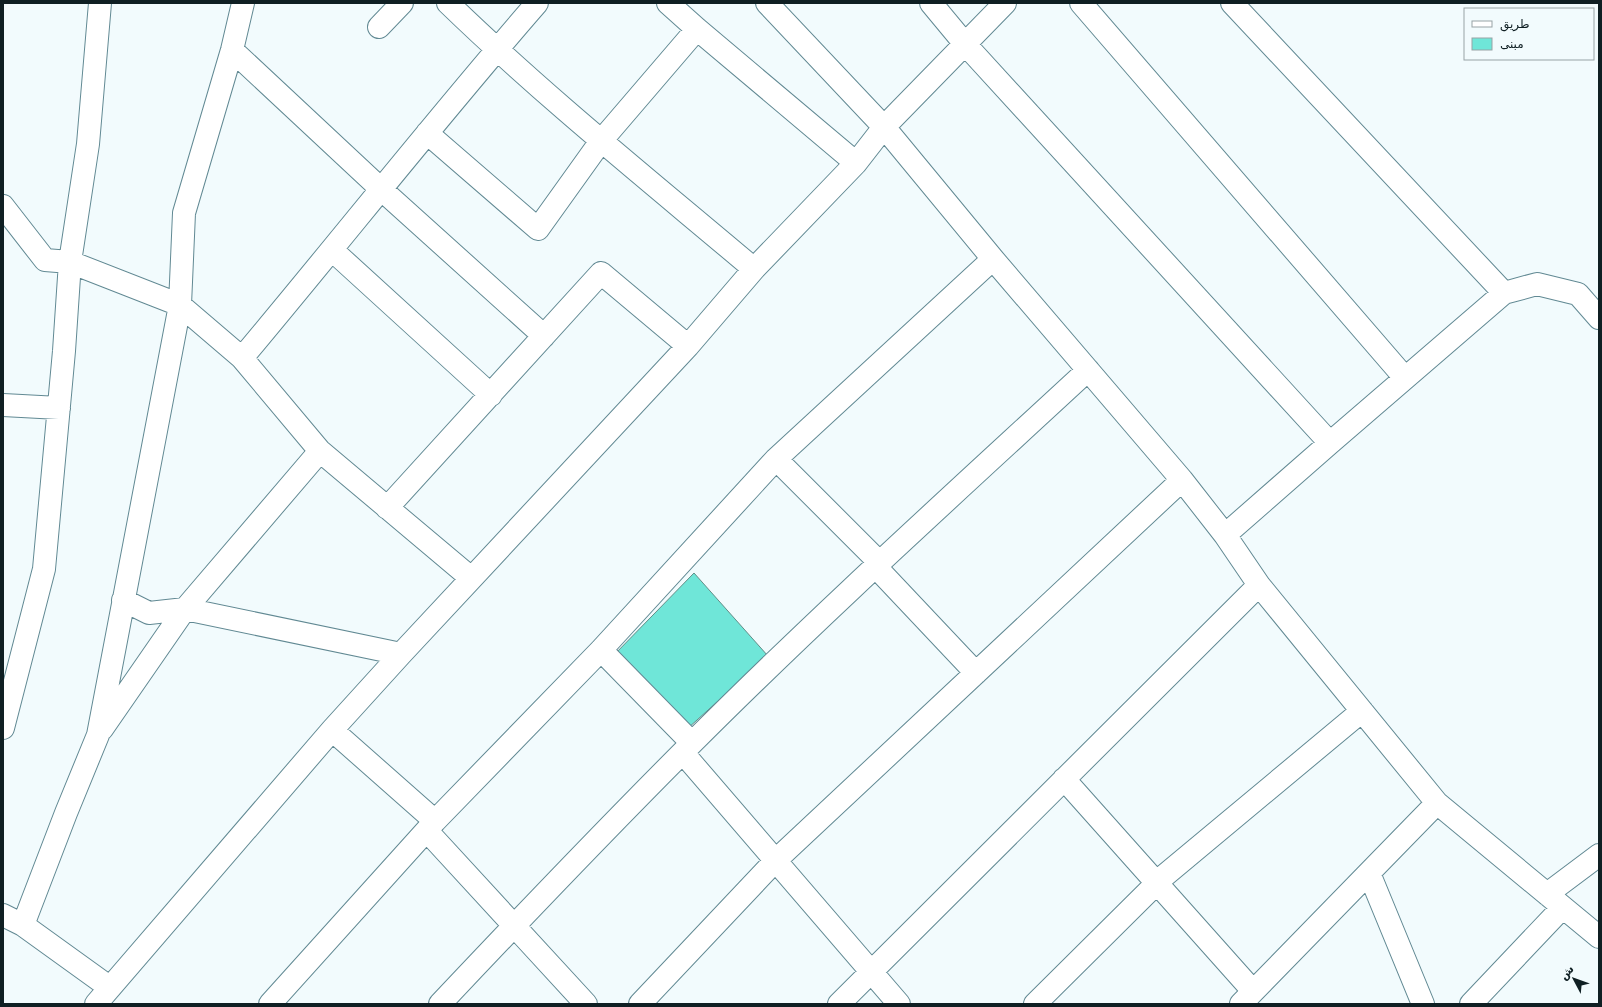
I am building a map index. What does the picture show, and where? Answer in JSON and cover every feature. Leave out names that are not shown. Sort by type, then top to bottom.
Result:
[{"type":"street","points":[[3,728],[44,570],[59,408],[70,262],[88,144],[100,3]]},
{"type":"street","points":[[22,925],[98,735],[180,304],[184,213],[232,50],[243,3]]},
{"type":"street","points":[[379,27],[402,3]]},
{"type":"street","points":[[448,3],[496,50],[601,141],[754,269]]},
{"type":"street","points":[[242,358],[382,190],[427,133],[537,3]]},
{"type":"street","points":[[668,3],[856,163]]},
{"type":"street","points":[[767,3],[884,127],[992,259],[1182,480],[1225,535],[1259,585],[1437,803],[1599,937]]},
{"type":"street","points":[[931,3],[965,44],[1330,443]]},
{"type":"street","points":[[96,1004],[109,987],[332,730],[401,654],[688,346],[754,269],[856,163],[884,127],[1005,3]]},
{"type":"street","points":[[1081,3],[1406,378]]},
{"type":"street","points":[[1232,3],[1504,293]]},
{"type":"street","points":[[427,133],[538,229],[601,141],[697,29]]},
{"type":"street","points":[[232,50],[382,190],[544,336]]},
{"type":"street","points":[[3,206],[45,260],[70,262],[180,304],[242,358],[320,451],[471,578]]},
{"type":"street","points":[[332,250],[491,395]]},
{"type":"street","points":[[270,1004],[431,826],[601,650],[776,459],[992,259]]},
{"type":"street","points":[[388,508],[601,273],[688,346]]},
{"type":"street","points":[[1225,535],[1504,293],[1537,284],[1571,292],[1578,294],[1599,318]]},
{"type":"street","points":[[440,1004],[687,748],[877,564],[1088,370]]},
{"type":"street","points":[[3,405],[59,408]]},
{"type":"street","points":[[98,735],[185,609],[320,451]]},
{"type":"street","points":[[776,459],[877,564],[976,673]]},
{"type":"street","points":[[640,1004],[775,861],[1182,480]]},
{"type":"street","points":[[839,1004],[1259,585]]},
{"type":"street","points":[[123,600],[149,613],[185,609],[401,654]]},
{"type":"street","points":[[601,650],[687,748],[775,861],[899,1004]]},
{"type":"street","points":[[1035,1004],[1157,883],[1362,711]]},
{"type":"street","points":[[332,730],[431,826],[514,926],[586,1004]]},
{"type":"street","points":[[1064,779],[1157,883],[1247,998],[1437,803]]},
{"type":"street","points":[[1470,1004],[1554,901],[1599,855]]},
{"type":"street","points":[[1369,873],[1423,1004]]},
{"type":"street","points":[[3,915],[22,925],[109,987]]},
{"type":"building","points":[[694,573],[768,656],[687,729],[612,657]]}]
